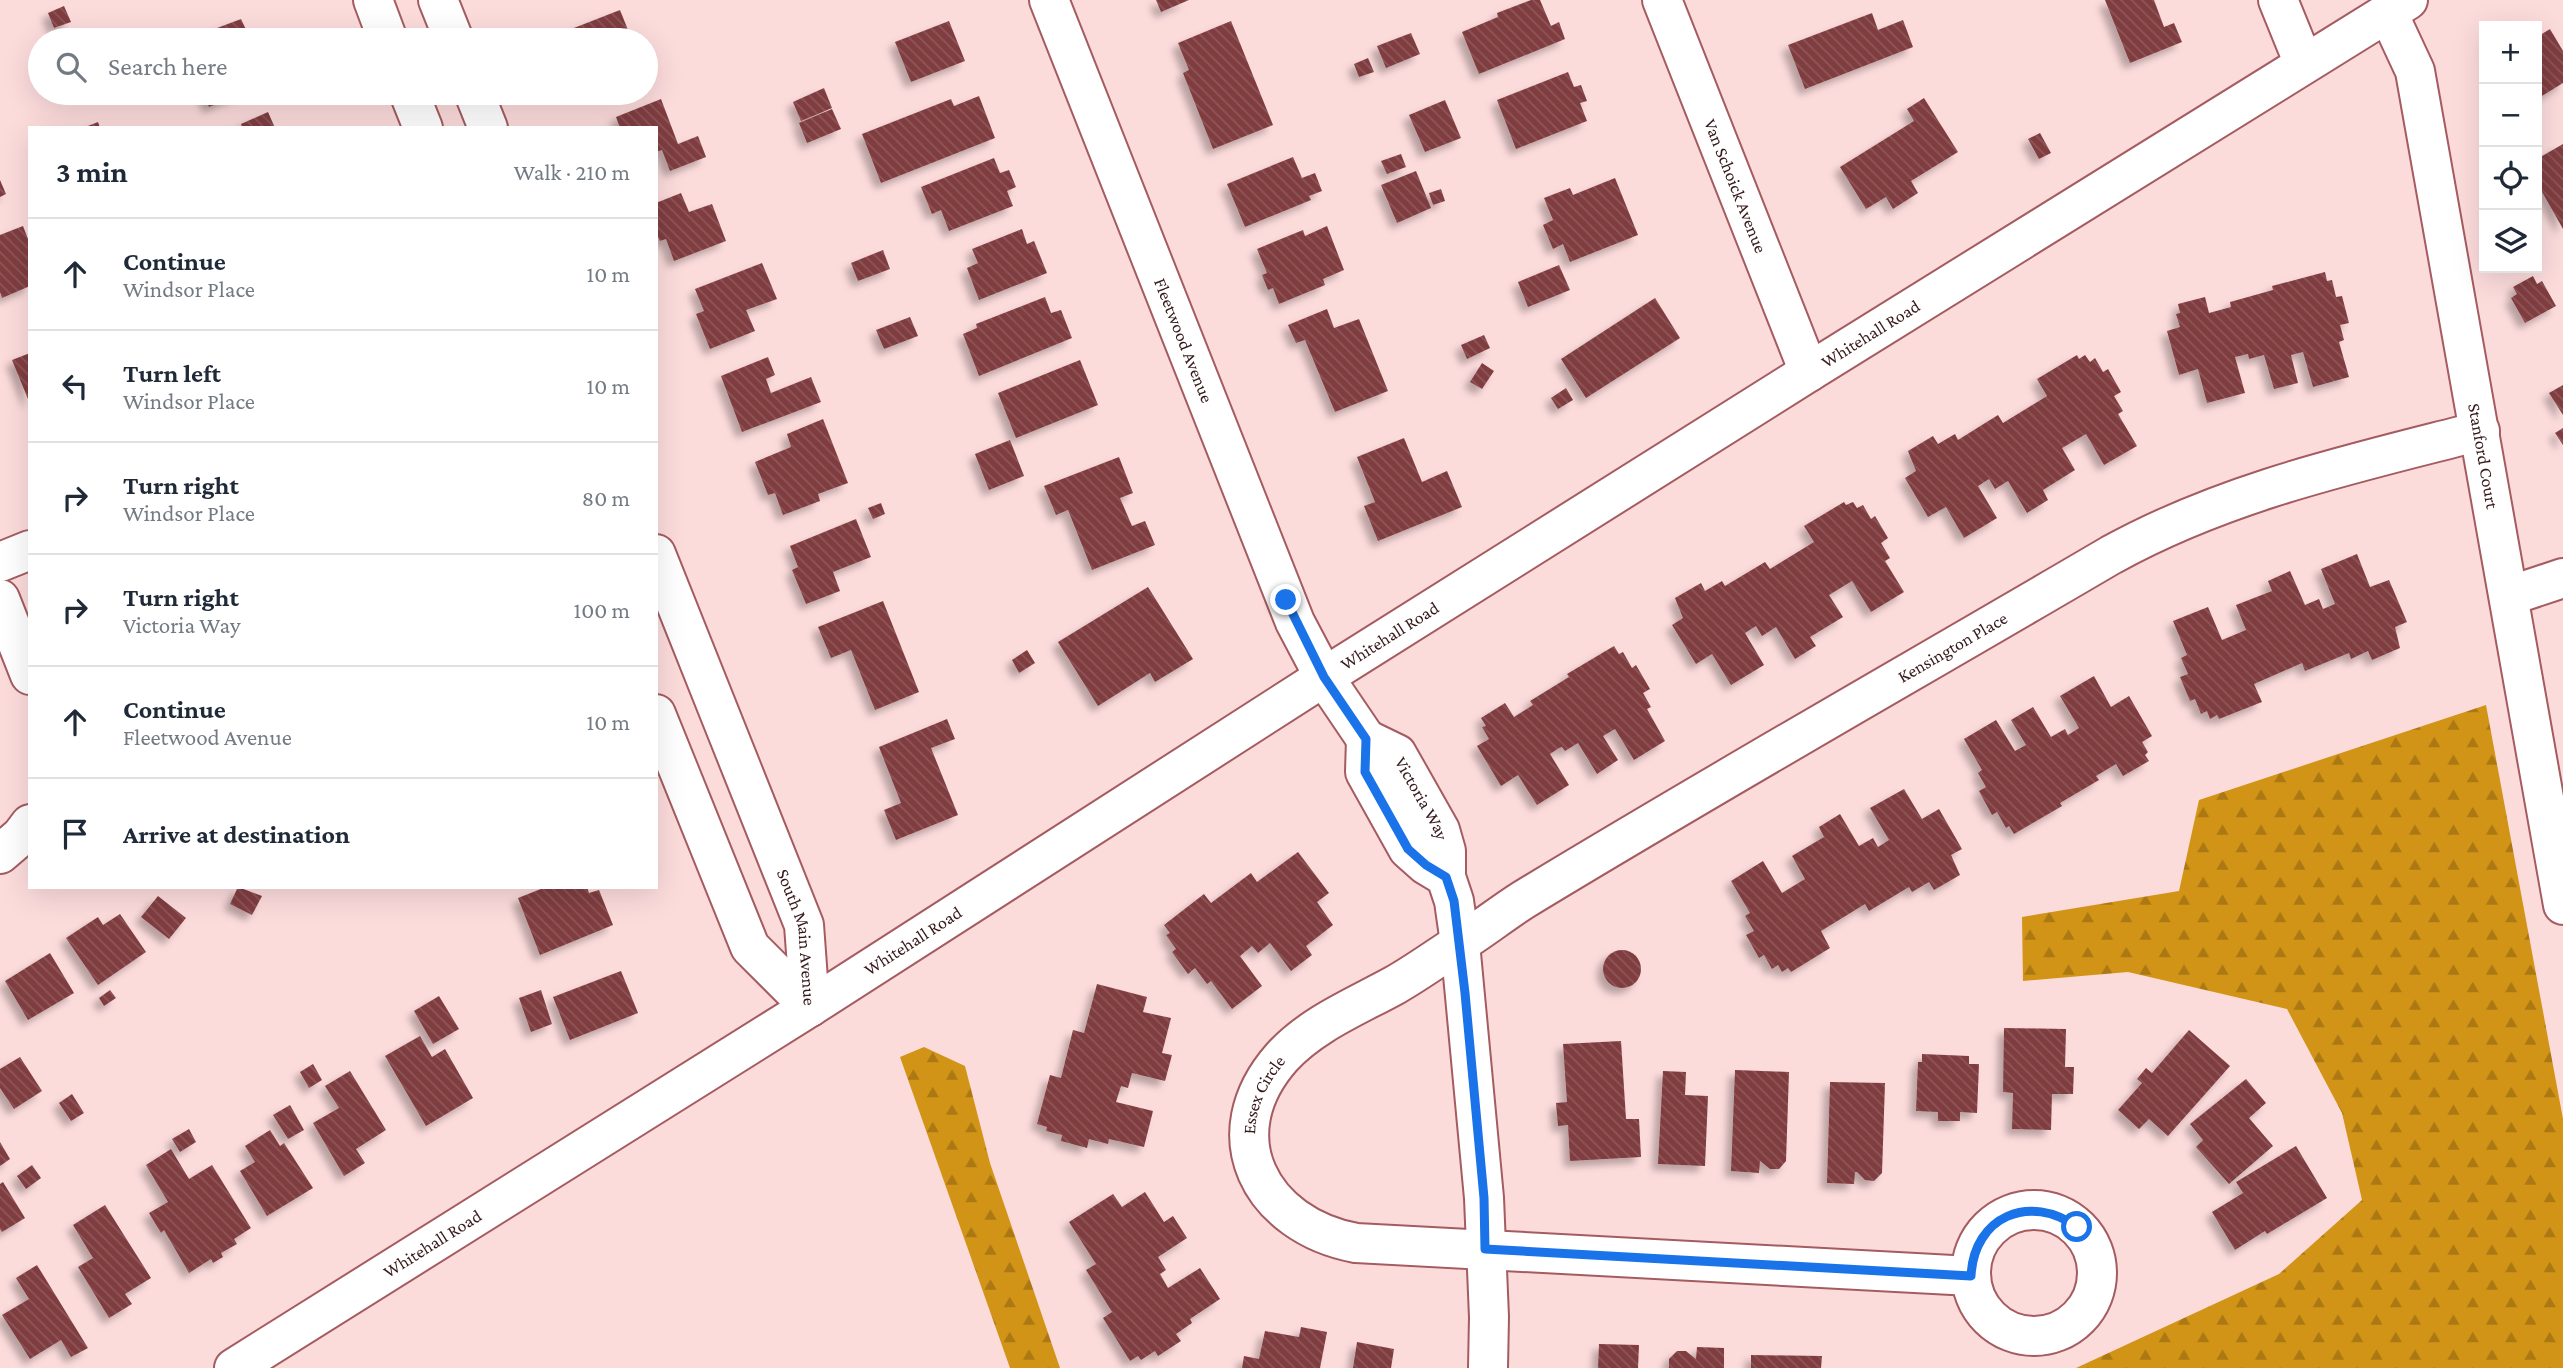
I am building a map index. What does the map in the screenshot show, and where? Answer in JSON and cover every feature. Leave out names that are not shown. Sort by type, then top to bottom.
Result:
[{"type":"street","points":[[373,0],[384,28]]},
{"type":"street","points":[[438,0],[449,28]]},
{"type":"street","name":"Fleetwood Avenue","points":[[1049,0],[1295,622],[1324,677]]},
{"type":"street","name":"Van Schoick Avenue","points":[[1662,0],[1809,372]]},
{"type":"street","points":[[2278,0],[2304,64]]},
{"type":"street","name":"Whitehall Road","points":[[234,1368],[810,1007],[1324,677],[2398,6]]},
{"type":"street","name":"Stanford Court","points":[[2398,6],[2415,71],[2563,905]]},
{"type":"street","points":[[414,105],[422,126]]},
{"type":"street","points":[[479,105],[487,126]]},
{"type":"street","name":"Kensington Place","points":[[1461,943],[1520,902],[2133,542],[2260,489],[2480,431]]},
{"type":"street","points":[[0,562],[28,551]]},
{"type":"street","name":"South Main Avenue","points":[[658,559],[804,925],[810,1007]]},
{"type":"street","points":[[2509,596],[2563,578]]},
{"type":"street","points":[[0,599],[28,670]]},
{"type":"street","name":"Victoria Way","points":[[1324,677],[1366,739],[1397,754],[1440,830],[1446,851],[1446,877],[1454,901],[1461,943],[1484,1198],[1489,1317],[1488,1368]]},
{"type":"street","name":"South Main Avenue","points":[[658,719],[750,947],[810,1007]]},
{"type":"street","points":[[0,854],[28,827]]},
{"type":"street","name":"Essex Circle","points":[[1461,943],[1292,1046],[1259,1091],[1250,1125],[1251,1145],[1260,1178],[1278,1206],[1308,1228],[1356,1243],[1971,1276]]},
{"type":"green space","points":[[2486,705],[2563,1119],[2563,1368],[2076,1368],[2279,1274],[2362,1200],[2342,1113],[2287,1009],[2128,972],[2023,981],[2022,917],[2179,891],[2199,800]]},
{"type":"green space","points":[[924,1047],[965,1066],[990,1163],[1060,1368],[1010,1368],[900,1057]]},
{"type":"building","points":[[1156,0],[1189,0],[1161,12]]},
{"type":"building","points":[[1531,0],[1540,0],[1551,26],[1559,22],[1565,39],[1479,74],[1462,32],[1498,17],[1497,13]]},
{"type":"building","points":[[2105,0],[2154,0],[2164,27],[2174,23],[2182,42],[2130,63]]},
{"type":"building","points":[[64,6],[71,22],[54,28],[48,13]]},
{"type":"building","points":[[620,10],[627,28],[574,28]]},
{"type":"building","points":[[1872,13],[1878,30],[1903,20],[1913,47],[1805,89],[1788,45]]},
{"type":"building","points":[[241,19],[245,28],[217,28]]},
{"type":"building","points":[[949,21],[965,61],[911,82],[895,42]]},
{"type":"building","points":[[1231,21],[1273,125],[1213,149],[1183,73],[1189,70],[1178,43]]},
{"type":"building","points":[[2550,29],[2563,51],[2563,83],[2542,96],[2542,84],[2542,34]]},
{"type":"building","points":[[1411,33],[1420,54],[1386,68],[1377,46]]},
{"type":"building","points":[[1368,58],[1374,72],[1359,77],[1354,64]]},
{"type":"building","points":[[1568,72],[1574,87],[1581,85],[1587,101],[1580,103],[1587,121],[1516,149],[1497,100]]},
{"type":"building","points":[[824,88],[832,108],[801,121],[793,102]]},
{"type":"building","points":[[979,96],[995,138],[881,183],[862,134],[951,99],[954,106]]},
{"type":"building","points":[[1924,98],[1958,152],[1911,181],[1918,193],[1893,209],[1886,197],[1866,209],[1840,167],[1914,121],[1907,109]]},
{"type":"building","points":[[661,99],[678,144],[698,136],[706,157],[670,171],[662,150],[658,151],[658,126],[619,126],[616,117],[646,105],[658,105],[658,100]]},
{"type":"building","points":[[1445,100],[1461,138],[1425,152],[1409,115]]},
{"type":"building","points":[[832,109],[841,129],[807,143],[799,123]]},
{"type":"building","points":[[268,112],[274,126],[242,126]]},
{"type":"building","points":[[2040,133],[2051,153],[2039,159],[2028,139]]},
{"type":"building","points":[[2563,144],[2563,229],[2542,192],[2542,156]]},
{"type":"building","points":[[1401,154],[1406,167],[1387,174],[1381,161]]},
{"type":"building","points":[[1293,157],[1302,178],[1315,173],[1322,191],[1309,196],[1311,200],[1245,227],[1227,184]]},
{"type":"building","points":[[994,158],[1000,173],[1009,170],[1016,187],[1007,191],[1013,206],[949,231],[941,210],[932,214],[921,187]]},
{"type":"building","points":[[1416,171],[1431,208],[1397,223],[1381,185]]},
{"type":"building","points":[[1615,178],[1638,235],[1570,262],[1563,244],[1553,249],[1543,225],[1553,220],[1544,198],[1570,188],[1573,195]]},
{"type":"building","points":[[0,180],[6,194],[0,197]]},
{"type":"building","points":[[1441,189],[1445,201],[1433,205],[1429,193]]},
{"type":"building","points":[[681,193],[689,212],[712,204],[726,241],[674,261],[666,239],[660,241],[658,237],[658,202]]},
{"type":"building","points":[[23,226],[28,239],[28,287],[2,298],[0,292],[0,235]]},
{"type":"building","points":[[1327,226],[1344,270],[1323,279],[1325,285],[1279,304],[1273,288],[1268,290],[1262,275],[1267,273],[1257,249],[1303,230],[1305,236]]},
{"type":"building","points":[[1022,229],[1027,244],[1034,241],[1047,273],[979,300],[967,268],[978,263],[972,249]]},
{"type":"building","points":[[883,250],[890,269],[858,281],[851,263]]},
{"type":"building","points":[[762,263],[777,299],[746,310],[755,331],[710,349],[696,314],[704,311],[695,289]]},
{"type":"building","points":[[1559,265],[1570,290],[1528,307],[1518,282]]},
{"type":"building","points":[[2325,272],[2327,281],[2332,280],[2336,297],[2342,296],[2349,323],[2340,325],[2344,340],[2339,342],[2349,377],[2313,387],[2303,352],[2291,355],[2298,383],[2274,389],[2264,355],[2249,359],[2248,354],[2235,357],[2245,393],[2207,403],[2198,369],[2179,375],[2167,331],[2180,327],[2176,314],[2180,313],[2178,304],[2205,297],[2209,313],[2231,307],[2230,302],[2273,290],[2272,286]]},
{"type":"building","points":[[2533,276],[2537,284],[2542,281],[2556,306],[2525,323],[2511,298],[2517,294],[2513,287]]},
{"type":"building","points":[[1045,297],[1051,313],[1061,310],[1072,338],[979,376],[963,334],[977,328],[976,324]]},
{"type":"building","points":[[1655,298],[1680,338],[1586,398],[1561,359]]},
{"type":"building","points":[[1327,309],[1334,328],[1359,319],[1388,391],[1335,412],[1305,340],[1296,343],[1288,325]]},
{"type":"building","points":[[910,317],[918,336],[884,349],[876,330]]},
{"type":"building","points":[[1484,335],[1490,348],[1467,359],[1461,345]]},
{"type":"building","points":[[28,354],[28,399],[12,360]]},
{"type":"building","points":[[2077,355],[2079,359],[2085,355],[2090,362],[2095,358],[2103,372],[2108,369],[2121,392],[2114,396],[2123,411],[2118,414],[2137,446],[2104,465],[2086,434],[2062,448],[2075,470],[2043,490],[2048,500],[2027,513],[2008,481],[1995,489],[1989,479],[1978,486],[1997,518],[1964,538],[1946,507],[1928,517],[1905,478],[1916,471],[1908,451],[1933,436],[1938,444],[1955,434],[1958,440],[1998,415],[2003,423],[2047,396],[2037,379]]},
{"type":"building","points":[[768,357],[775,375],[766,379],[771,393],[811,377],[821,402],[742,432],[721,376]]},
{"type":"building","points":[[1080,360],[1098,405],[1016,438],[998,393]]},
{"type":"building","points":[[1482,363],[1494,371],[1482,389],[1470,382]]},
{"type":"building","points":[[2563,385],[2563,415],[2549,393]]},
{"type":"building","points":[[1566,388],[1573,400],[1558,409],[1551,398]]},
{"type":"building","points":[[823,419],[848,483],[818,494],[820,501],[783,515],[775,493],[768,495],[755,462],[791,447],[787,434]]},
{"type":"building","points":[[2563,428],[2563,445],[2555,433]]},
{"type":"building","points":[[1404,438],[1422,482],[1447,471],[1462,507],[1378,541],[1364,506],[1375,502],[1357,457]]},
{"type":"building","points":[[1010,440],[1024,476],[989,490],[975,454]]},
{"type":"building","points":[[1119,457],[1133,493],[1120,498],[1132,526],[1145,521],[1155,545],[1092,570],[1068,510],[1056,515],[1044,486]]},
{"type":"building","points":[[1844,502],[1846,505],[1853,502],[1857,508],[1863,505],[1871,519],[1875,516],[1888,538],[1881,543],[1890,558],[1885,561],[1904,592],[1871,612],[1852,581],[1829,595],[1843,617],[1810,637],[1816,646],[1795,659],[1776,627],[1762,636],[1756,626],[1745,633],[1764,665],[1731,685],[1712,654],[1696,664],[1672,625],[1683,618],[1675,598],[1701,583],[1705,591],[1722,581],[1725,586],[1765,562],[1770,569],[1814,542],[1804,526]]},
{"type":"building","points":[[881,503],[885,514],[873,519],[868,508]]},
{"type":"building","points":[[856,519],[871,557],[833,572],[840,591],[806,604],[792,570],[798,567],[790,546]]},
{"type":"building","points":[[2357,554],[2370,587],[2389,580],[2407,622],[2395,627],[2400,648],[2372,660],[2368,651],[2351,659],[2349,653],[2305,671],[2302,663],[2254,684],[2262,702],[2219,719],[2217,715],[2210,719],[2207,711],[2201,714],[2195,699],[2190,701],[2180,677],[2188,674],[2181,658],[2187,655],[2173,621],[2208,607],[2222,640],[2246,630],[2236,605],[2272,591],[2268,581],[2290,571],[2305,605],[2319,599],[2323,609],[2335,604],[2321,569]]},
{"type":"building","points":[[1148,587],[1193,659],[1155,682],[1150,673],[1098,706],[1058,642]]},
{"type":"building","points":[[883,601],[919,692],[875,710],[851,650],[831,658],[818,627]]},
{"type":"building","points":[[1614,646],[1619,654],[1623,652],[1632,668],[1636,665],[1650,689],[1643,693],[1651,707],[1647,709],[1665,741],[1634,760],[1615,729],[1603,736],[1618,760],[1597,774],[1578,743],[1565,751],[1562,747],[1559,748],[1550,754],[1569,785],[1537,805],[1518,775],[1501,786],[1477,746],[1489,739],[1482,727],[1486,726],[1481,718],[1505,703],[1514,717],[1533,705],[1530,701],[1569,677],[1567,674]]},
{"type":"building","points":[[1027,650],[1035,663],[1019,673],[1012,660]]},
{"type":"building","points":[[2094,676],[2111,707],[2129,696],[2152,736],[2142,742],[2148,752],[2145,755],[2149,761],[2123,776],[2116,764],[2096,776],[2099,780],[2060,803],[2062,806],[2014,834],[2009,826],[2006,828],[1997,812],[1992,815],[1979,791],[1986,787],[1978,773],[1982,770],[1964,739],[1996,720],[2015,751],[2026,745],[2011,720],[2033,707],[2051,737],[2065,729],[2068,735],[2079,728],[2060,696]]},
{"type":"building","points":[[947,719],[955,739],[931,748],[958,815],[896,840],[884,810],[901,803],[879,747]]},
{"type":"building","points":[[1904,789],[1922,819],[1939,809],[1962,849],[1951,855],[1960,875],[1934,890],[1929,882],[1912,892],[1909,887],[1869,911],[1865,904],[1821,931],[1830,948],[1791,972],[1788,968],[1782,972],[1778,965],[1772,969],[1764,955],[1759,958],[1746,935],[1754,931],[1745,916],[1750,913],[1731,881],[1763,861],[1782,893],[1805,879],[1792,856],[1824,837],[1819,827],[1840,814],[1859,846],[1873,838],[1878,847],[1889,840],[1870,808]]},
{"type":"building","points":[[1298,852],[1329,893],[1317,902],[1333,925],[1306,946],[1312,955],[1291,971],[1270,943],[1258,953],[1252,946],[1240,956],[1262,986],[1232,1009],[1211,981],[1207,984],[1195,968],[1188,974],[1172,952],[1176,949],[1166,935],[1170,933],[1164,925],[1204,894],[1211,903],[1251,873],[1257,882]]},
{"type":"building","points":[[237,889],[262,896],[252,915],[230,904]]},
{"type":"building","points":[[541,889],[588,889],[589,893],[599,890],[613,925],[540,955],[518,898]]},
{"type":"building","points":[[158,896],[186,918],[169,939],[141,917]]},
{"type":"building","points":[[120,914],[146,952],[98,985],[66,938],[98,917],[103,925]]},
{"type":"building","points":[[1622,950],[1636,955],[1641,969],[1636,983],[1622,988],[1608,983],[1603,969],[1608,955]]},
{"type":"building","points":[[50,953],[74,993],[28,1020],[5,981]]},
{"type":"building","points":[[621,971],[638,1013],[570,1040],[553,997]]},
{"type":"building","points":[[1097,984],[1147,997],[1143,1012],[1171,1018],[1162,1053],[1172,1055],[1165,1081],[1132,1073],[1128,1088],[1121,1086],[1116,1102],[1153,1111],[1144,1147],[1109,1139],[1108,1144],[1089,1139],[1087,1148],[1061,1141],[1062,1135],[1046,1131],[1047,1127],[1037,1124],[1050,1075],[1061,1078],[1073,1030],[1084,1033]]},
{"type":"building","points":[[110,990],[116,998],[104,1006],[99,998]]},
{"type":"building","points":[[541,990],[552,1024],[531,1032],[519,998]]},
{"type":"building","points":[[439,996],[459,1029],[433,1044],[414,1011]]},
{"type":"building","points":[[2004,1028],[2066,1029],[2065,1067],[2074,1067],[2073,1094],[2052,1094],[2051,1130],[2012,1129],[2013,1093],[2003,1092]]},
{"type":"building","points":[[2189,1030],[2230,1066],[2168,1136],[2149,1119],[2139,1129],[2118,1110],[2142,1083],[2137,1079],[2146,1068],[2152,1073]]},
{"type":"building","points":[[420,1036],[432,1057],[445,1049],[473,1098],[426,1126],[385,1056]]},
{"type":"building","points":[[1621,1041],[1626,1119],[1639,1119],[1641,1157],[1570,1161],[1568,1125],[1558,1126],[1556,1103],[1567,1102],[1563,1044]]},
{"type":"building","points":[[1922,1054],[1969,1056],[1969,1064],[1979,1064],[1977,1113],[1960,1112],[1960,1121],[1938,1121],[1938,1112],[1916,1111],[1918,1062],[1922,1062]]},
{"type":"building","points":[[20,1057],[42,1091],[14,1109],[0,1088],[0,1069]]},
{"type":"building","points":[[313,1064],[322,1080],[309,1088],[300,1072]]},
{"type":"building","points":[[1735,1070],[1789,1072],[1786,1161],[1779,1169],[1770,1169],[1760,1161],[1759,1173],[1731,1171]]},
{"type":"building","points":[[350,1071],[386,1130],[356,1149],[365,1163],[344,1176],[313,1123],[339,1108],[325,1086]]},
{"type":"building","points":[[1663,1071],[1686,1072],[1685,1095],[1708,1096],[1705,1166],[1658,1164]]},
{"type":"building","points":[[2246,1079],[2266,1103],[2249,1118],[2273,1146],[2229,1184],[2196,1147],[2203,1140],[2190,1124]]},
{"type":"building","points":[[1830,1082],[1885,1083],[1882,1173],[1874,1181],[1865,1180],[1855,1172],[1854,1184],[1827,1183]]},
{"type":"building","points":[[72,1094],[84,1113],[71,1121],[59,1103]]},
{"type":"building","points":[[290,1105],[304,1130],[288,1139],[273,1115]]},
{"type":"building","points":[[189,1129],[196,1142],[180,1152],[172,1139]]},
{"type":"building","points":[[270,1130],[280,1146],[284,1143],[313,1188],[267,1216],[240,1171],[255,1162],[245,1146]]},
{"type":"building","points":[[0,1142],[10,1159],[0,1166]]},
{"type":"building","points":[[2296,1146],[2327,1198],[2235,1250],[2212,1212],[2243,1193],[2236,1182]]},
{"type":"building","points":[[171,1149],[189,1179],[212,1165],[251,1228],[234,1239],[237,1244],[221,1253],[223,1257],[213,1263],[211,1259],[189,1273],[164,1230],[161,1233],[149,1213],[168,1202],[146,1165]]},
{"type":"building","points":[[32,1165],[41,1178],[26,1189],[17,1176]]},
{"type":"building","points":[[3,1182],[25,1218],[2,1232],[0,1184]]},
{"type":"building","points":[[1145,1192],[1164,1222],[1173,1216],[1187,1238],[1158,1257],[1166,1270],[1160,1274],[1168,1288],[1200,1268],[1220,1299],[1190,1319],[1192,1323],[1176,1334],[1181,1341],[1158,1356],[1155,1351],[1141,1360],[1138,1356],[1130,1361],[1103,1318],[1112,1312],[1086,1270],[1096,1264],[1069,1222],[1113,1194],[1122,1207]]},
{"type":"building","points":[[105,1205],[151,1278],[125,1294],[132,1304],[109,1318],[78,1267],[93,1258],[73,1225]]},
{"type":"building","points":[[37,1265],[88,1348],[71,1357],[61,1340],[30,1359],[2,1315],[29,1299],[16,1278]]},
{"type":"building","points":[[1301,1327],[1327,1332],[1320,1368],[1242,1368],[1244,1356],[1259,1359],[1265,1331],[1299,1337]]},
{"type":"building","points":[[1357,1342],[1394,1349],[1391,1368],[1353,1368]]},
{"type":"building","points":[[1599,1344],[1639,1345],[1638,1368],[1598,1368]]},
{"type":"building","points":[[1697,1347],[1724,1348],[1724,1368],[1669,1368],[1669,1359],[1677,1351],[1686,1351],[1696,1359]]},
{"type":"building","points":[[1751,1355],[1822,1356],[1821,1368],[1751,1368]]},
{"type":"route","points":[[1286,600],[1324,677],[1366,739],[1365,772],[1408,849],[1426,865],[1446,877],[1454,901],[1461,943],[1484,1198],[1485,1249],[1971,1276],[1975,1251],[1980,1240],[1997,1222],[2008,1216],[2032,1210],[2045,1211],[2057,1214],[2077,1227]]}]
